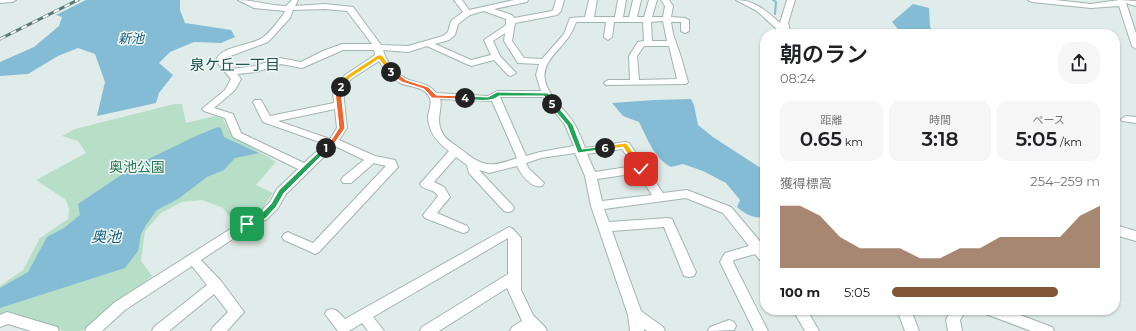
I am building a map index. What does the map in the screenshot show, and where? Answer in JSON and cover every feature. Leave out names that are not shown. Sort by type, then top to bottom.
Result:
[{"type":"street","points":[[0,1],[12,0]]},
{"type":"street","points":[[242,0],[246,3],[265,7],[293,3],[328,5],[350,9],[392,73],[404,81],[426,88],[434,96],[436,101],[433,118],[437,133],[443,141],[472,164],[489,169],[501,167],[540,155],[625,145],[660,197]]},
{"type":"street","points":[[458,0],[466,13]]},
{"type":"street","points":[[230,72],[256,69],[280,62],[302,65],[342,47],[379,52],[408,49],[429,44],[446,38],[452,33],[454,23],[466,13],[524,0]]},
{"type":"street","points":[[511,73],[496,57],[488,40],[511,23],[554,13],[557,11],[560,0]]},
{"type":"street","points":[[589,20],[593,0]]},
{"type":"street","points":[[619,20],[622,0]]},
{"type":"street","points":[[633,19],[636,0]]},
{"type":"street","points":[[648,42],[647,19],[654,0]]},
{"type":"street","points":[[609,83],[683,82],[679,75],[677,57],[666,30],[669,6],[665,0]]},
{"type":"street","points":[[740,0],[760,9],[781,29]]},
{"type":"street","points":[[785,29],[784,23],[790,0]]},
{"type":"street","points":[[1032,0],[1091,6],[1123,1],[1136,4]]},
{"type":"street","points":[[1123,1],[1136,46]]},
{"type":"street","points":[[293,3],[287,16],[265,40],[228,53],[222,57],[220,61],[236,79],[235,85],[207,109],[229,116],[237,135],[305,168]]},
{"type":"street","points":[[485,9],[509,16],[511,23],[508,41],[521,61]]},
{"type":"street","points":[[637,331],[635,315],[598,206],[591,176],[570,125],[566,118],[554,107],[546,94],[539,74],[543,62],[568,34],[573,20],[685,20],[685,31]]},
{"type":"street","points":[[608,37],[610,20]]},
{"type":"street","points":[[635,82],[633,56],[641,44],[648,42],[671,43]]},
{"type":"street","points":[[429,44],[471,63],[478,60],[496,57]]},
{"type":"street","points":[[92,331],[120,306],[247,224],[263,216],[274,205],[281,192],[332,143],[342,128],[338,91],[348,77],[379,52]]},
{"type":"street","points":[[504,66],[521,61],[543,62]]},
{"type":"street","points":[[434,96],[488,99],[495,97],[497,94],[546,94]]},
{"type":"street","points":[[495,97],[525,171],[538,183]]},
{"type":"street","points":[[258,102],[267,120],[332,143],[338,143],[372,159],[392,163],[392,167],[315,249],[288,237]]},
{"type":"street","points":[[267,120],[339,105]]},
{"type":"street","points":[[455,151],[426,184],[440,189],[443,192],[444,198],[429,216],[463,229]]},
{"type":"street","points":[[347,180],[372,159]]},
{"type":"street","points":[[472,164],[473,170],[508,208]]},
{"type":"street","points":[[591,176],[641,169]]},
{"type":"street","points":[[598,206],[687,194],[727,210],[760,251]]},
{"type":"street","points":[[605,227],[668,222],[689,272]]},
{"type":"street","points":[[1120,231],[1136,236]]},
{"type":"street","points":[[332,314],[343,327],[509,232],[515,238],[514,290],[528,319],[535,326],[517,331]]},
{"type":"street","points":[[760,253],[730,256],[726,262],[761,331]]},
{"type":"street","points":[[193,259],[238,312],[218,331]]},
{"type":"street","points":[[427,331],[515,276]]},
{"type":"street","points":[[159,331],[216,285]]},
{"type":"street","points":[[363,315],[377,331]]},
{"type":"street","points":[[635,315],[658,331]]},
{"type":"street","points":[[803,315],[812,331]]},
{"type":"street","points":[[906,315],[912,331]]},
{"type":"street","points":[[955,315],[951,322],[955,331]]},
{"type":"street","points":[[1005,315],[1047,331]]},
{"type":"street","points":[[0,321],[7,318],[33,329],[52,331]]},
{"type":"green space","name":"奥池公園","points":[[174,104],[182,104],[186,123],[216,116],[223,119],[230,133],[276,162],[256,185],[273,193],[260,212],[236,225],[223,208],[202,200],[182,202],[161,213],[145,231],[141,261],[152,276],[87,328],[81,331],[64,331],[9,313],[0,317],[0,286],[23,270],[40,238],[68,219],[69,209],[66,200],[36,180],[86,153],[78,141],[62,136],[75,129]]},
{"type":"water","name":"新池","points":[[86,0],[180,0],[180,10],[185,23],[231,30],[235,37],[221,43],[194,42],[170,52],[159,63],[173,75],[159,93],[156,103],[97,116],[105,82],[95,54],[78,48],[58,56],[28,74],[0,76],[0,62],[34,47],[59,26],[62,17],[56,15]]},
{"type":"water","points":[[913,4],[929,8],[930,27],[932,29],[898,29],[892,22]]},
{"type":"water","points":[[691,99],[694,105],[698,125],[713,137],[760,168],[760,217],[743,212],[737,207],[740,200],[726,183],[703,171],[683,164],[671,167],[665,163],[648,141],[639,122],[623,116],[612,103]]},
{"type":"water","name":"奥池","points":[[218,127],[221,128],[224,137],[259,153],[235,158],[224,170],[207,177],[178,199],[157,210],[141,234],[138,251],[125,268],[0,308],[0,288],[28,272],[47,237],[64,228],[80,215],[78,204],[136,165]]},
{"type":"waterway","points":[[773,0],[776,2],[775,14]]},
{"type":"railway","points":[[0,39],[78,0]]},
{"type":"district","name":"泉ケ丘一丁目","points":[[235,65]]},
{"type":"route","points":[[247,224],[263,216],[274,205],[281,192],[332,143],[342,128],[338,91],[348,77],[380,56],[392,73],[404,81],[426,88],[434,96],[488,99],[497,96],[497,94],[546,94],[554,107],[566,118],[580,152],[625,145],[641,169]]}]
